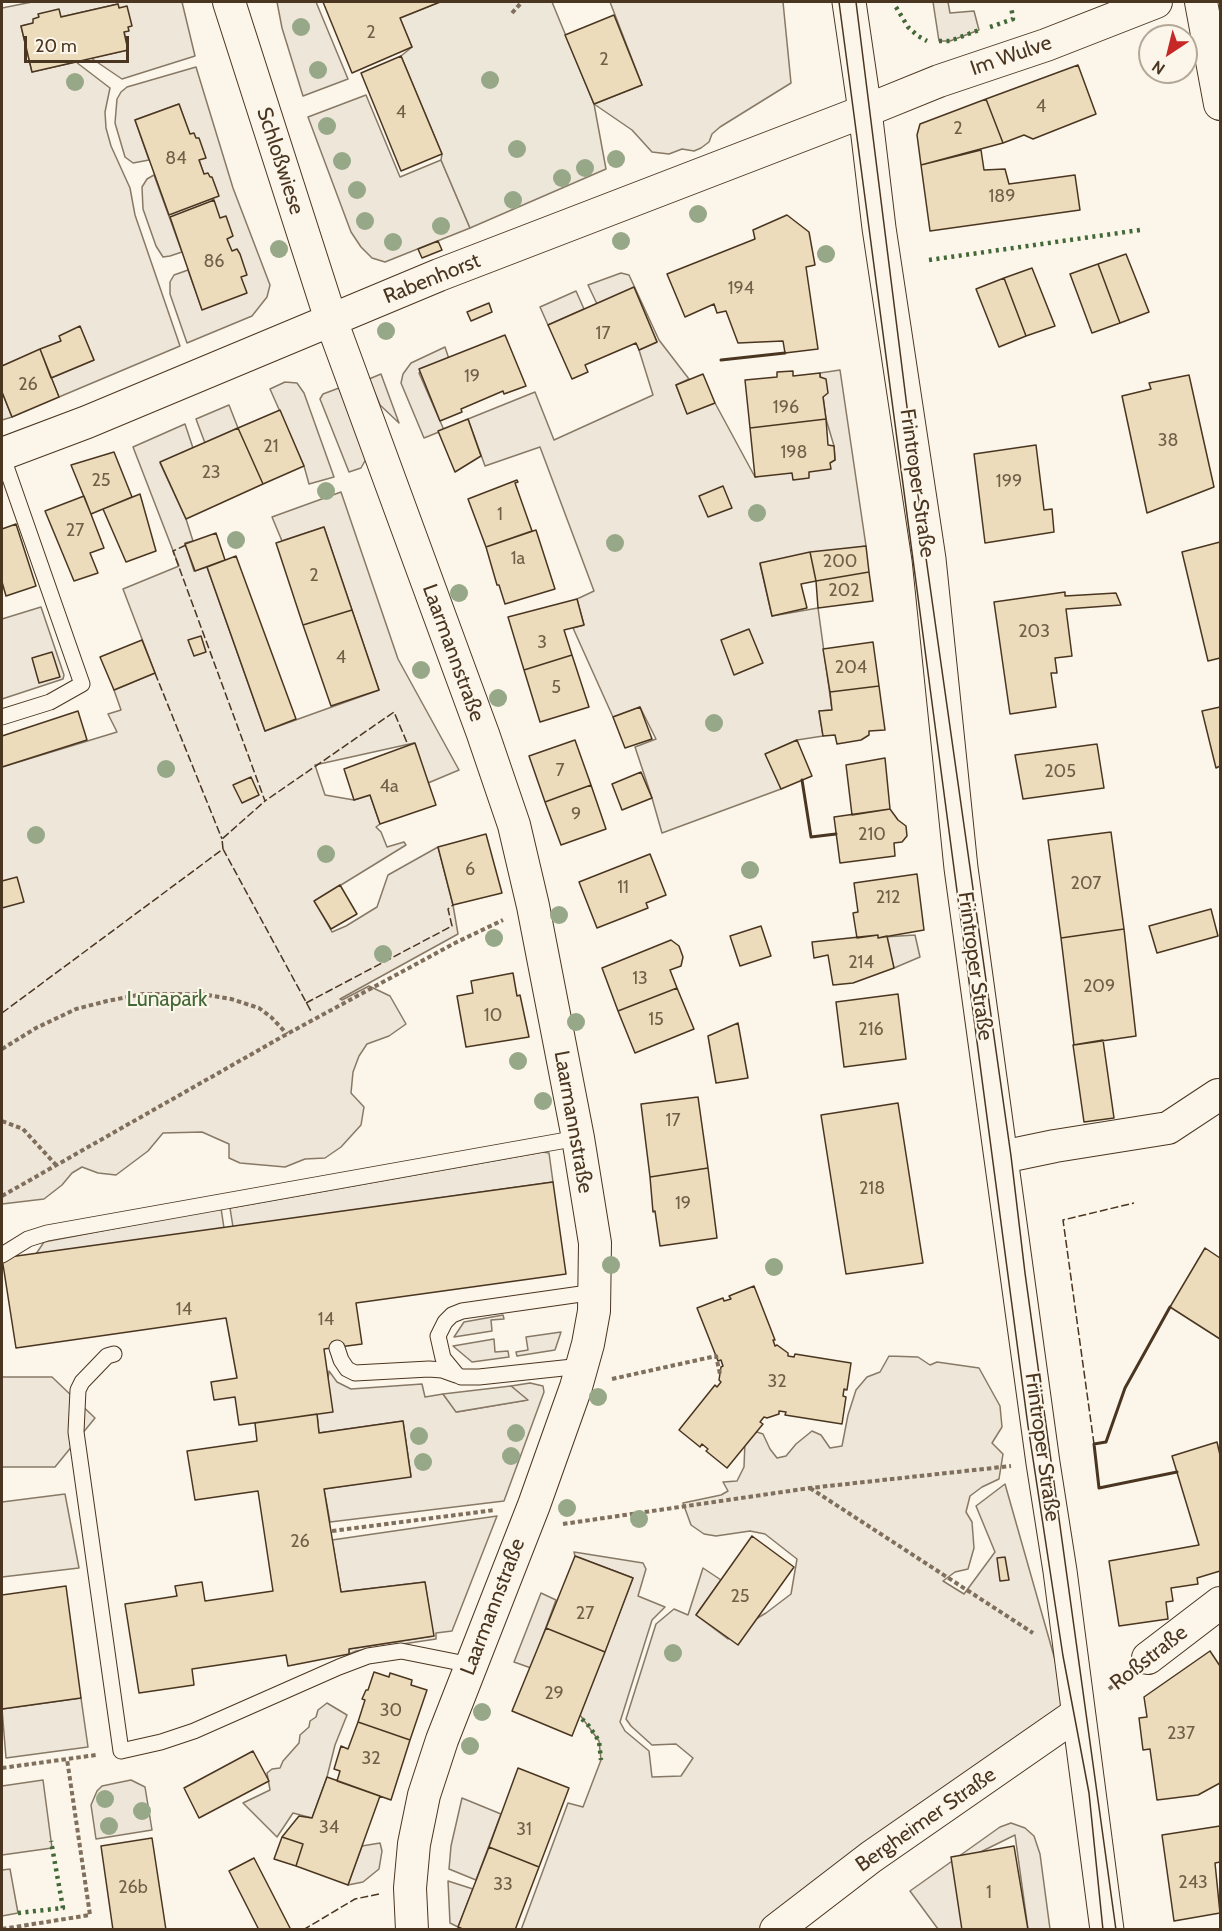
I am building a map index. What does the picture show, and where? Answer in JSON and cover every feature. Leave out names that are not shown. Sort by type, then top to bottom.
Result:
[{"type":"main road","name":"Frintroper Straße","points":[[849,2],[881,239],[929,559],[961,868],[1107,1929]]},
{"type":"street","name":"Schloßwiese","points":[[229,2],[331,320]]},
{"type":"street","name":"Im Wulve","points":[[865,111],[939,81],[1046,45],[1156,2]]},
{"type":"street","points":[[1201,2],[1221,104]]},
{"type":"street","name":"Rabenhorst","points":[[2,454],[87,422],[439,275],[865,111]]},
{"type":"street","name":"Laarmannstraße","points":[[331,320],[505,797],[521,853],[578,1138],[594,1243],[595,1292],[588,1344],[579,1377],[424,1795],[414,1844],[410,1888],[412,1929]]},
{"type":"street","points":[[1002,1157],[1054,1146],[1168,1128],[1218,1095]]},
{"type":"street","name":"Roßstraße","points":[[1148,1658],[1221,1604]]},
{"type":"street","name":"Bergheimer Straße","points":[[776,1929],[871,1857],[1077,1713]]},
{"type":"lane","points":[[2,454],[82,684],[50,702],[2,717]]},
{"type":"lane","points":[[2,1255],[28,1239],[47,1233],[578,1138]]},
{"type":"lane","points":[[457,1375],[443,1358],[438,1336],[445,1322],[452,1315],[462,1311],[595,1292]]},
{"type":"lane","points":[[337,1348],[347,1369],[355,1373],[442,1370],[461,1377],[579,1377]]},
{"type":"lane","points":[[114,1354],[107,1356],[82,1382],[78,1390],[76,1432],[122,1751],[194,1731],[368,1656],[401,1651],[471,1665]]},
{"type":"path","points":[[512,13],[522,2]]},
{"type":"path","points":[[2,1196],[287,1034],[455,943],[533,906]]},
{"type":"path","points":[[2,1049],[36,1028],[76,1009],[143,994],[201,994],[231,999],[259,1008],[287,1034]]},
{"type":"path","points":[[2,1121],[23,1130],[56,1165]]},
{"type":"path","points":[[579,1377],[716,1356],[720,1374]]},
{"type":"path","points":[[332,1531],[529,1517],[1043,1462]]},
{"type":"path","points":[[810,1488],[1071,1659]]},
{"type":"path","name":"Roßstraße","points":[[1077,1713],[1148,1658]]},
{"type":"path","points":[[2,1768],[122,1751]]},
{"type":"path","points":[[2,1929],[90,1915],[67,1759]]},
{"type":"green space","points":[[32,2],[182,2],[195,56],[122,79],[91,58],[128,50],[118,4],[21,26],[32,72],[76,62],[110,88],[105,112],[106,128],[111,146],[130,188],[135,215],[180,346],[59,397],[51,378],[94,360],[80,327],[61,341],[2,366],[2,8]]},
{"type":"green space","points":[[277,2],[316,2],[348,79],[303,96],[282,28]]},
{"type":"green space","points":[[610,2],[783,2],[791,83],[720,127],[712,134],[709,142],[701,148],[694,151],[682,149],[669,154],[652,152],[632,130],[594,104],[642,85]]},
{"type":"green space","points":[[933,2],[948,2],[950,13],[974,11],[979,30],[950,41],[939,41]]},
{"type":"green space","points":[[196,67],[233,188],[270,285],[267,297],[252,316],[187,343],[170,294],[170,282],[174,275],[188,270],[202,309],[246,293],[179,104],[135,120],[149,160],[133,163],[125,157],[115,123],[117,99],[127,87]]},
{"type":"green space","points":[[366,95],[400,177],[441,160],[470,228],[385,262],[372,258],[361,247],[351,232],[308,117]]},
{"type":"green space","points":[[154,175],[182,252],[170,256],[163,257],[156,246],[143,209],[142,187],[147,179]]},
{"type":"green space","points":[[621,273],[629,275],[659,340],[689,379],[676,385],[687,413],[715,403],[755,477],[835,460],[834,446],[826,419],[820,373],[840,370],[866,546],[760,564],[772,616],[818,608],[832,710],[819,711],[823,736],[797,740],[766,754],[781,789],[662,833],[635,747],[656,739],[640,707],[613,717],[573,628],[584,625],[577,599],[594,591],[540,447],[485,466],[468,419],[535,392],[554,440],[653,395],[639,350],[657,342],[634,288],[597,304],[588,285]]},
{"type":"green space","points":[[576,291],[584,309],[548,325],[540,307]]},
{"type":"green space","points":[[445,347],[449,359],[419,373],[444,430],[424,438],[401,383],[403,374],[411,363]]},
{"type":"green space","points":[[381,374],[399,423],[380,405],[369,379]]},
{"type":"green space","points":[[285,382],[297,383],[304,393],[334,477],[309,484],[304,466],[270,389]]},
{"type":"green space","points":[[339,388],[366,459],[361,468],[349,472],[320,399],[323,394]]},
{"type":"green space","points":[[2,392],[12,417],[2,420]]},
{"type":"green space","points":[[229,405],[238,428],[205,443],[196,419]]},
{"type":"green space","name":"Lunapark","points":[[185,424],[193,448],[160,463],[186,519],[193,541],[185,543],[194,571],[207,567],[265,731],[379,690],[324,527],[282,541],[272,517],[341,492],[398,659],[459,770],[428,783],[414,743],[315,765],[325,795],[354,800],[370,795],[380,824],[376,827],[381,832],[387,847],[404,842],[406,845],[315,901],[332,932],[346,926],[377,907],[388,875],[438,847],[458,934],[340,999],[369,986],[390,996],[406,1024],[389,1036],[367,1044],[359,1056],[353,1072],[351,1093],[364,1107],[361,1125],[341,1147],[325,1158],[305,1159],[285,1167],[240,1163],[229,1158],[229,1144],[202,1132],[163,1133],[148,1151],[116,1175],[98,1173],[82,1167],[72,1173],[62,1185],[44,1199],[2,1204],[2,767],[117,732],[108,714],[121,710],[114,690],[155,673],[123,589],[179,566],[133,447]]},
{"type":"green space","points":[[41,607],[64,675],[63,679],[2,699],[2,619]]},
{"type":"green space","points":[[915,935],[920,957],[894,968],[884,937]]},
{"type":"green space","points":[[543,1152],[549,1153],[553,1182],[233,1227],[230,1208]]},
{"type":"green space","points":[[221,1208],[224,1228],[36,1254],[44,1242]]},
{"type":"green space","points":[[503,1315],[504,1319],[491,1320],[492,1331],[454,1337],[464,1322]]},
{"type":"green space","points":[[561,1332],[555,1350],[517,1356],[516,1352],[528,1350],[526,1337]]},
{"type":"green space","points":[[494,1339],[495,1352],[508,1351],[509,1357],[472,1362],[453,1346]]},
{"type":"green space","points":[[889,1356],[918,1357],[930,1365],[937,1362],[979,1368],[1000,1406],[1002,1427],[992,1443],[1003,1454],[999,1479],[970,1496],[966,1512],[972,1522],[974,1548],[968,1569],[955,1572],[943,1581],[964,1594],[995,1552],[976,1506],[1005,1484],[1071,1716],[782,1929],[521,1930],[568,1803],[583,1807],[601,1760],[599,1741],[580,1715],[633,1578],[575,1556],[574,1552],[643,1563],[646,1569],[638,1596],[665,1607],[652,1620],[620,1722],[625,1731],[649,1751],[652,1777],[681,1776],[693,1758],[676,1744],[652,1745],[626,1719],[656,1624],[674,1609],[688,1615],[703,1568],[721,1580],[696,1615],[728,1639],[791,1594],[797,1559],[765,1534],[750,1531],[716,1536],[704,1534],[691,1525],[683,1503],[721,1495],[728,1491],[723,1482],[737,1481],[744,1467],[745,1441],[757,1432],[763,1434],[777,1458],[786,1456],[812,1431],[821,1435],[830,1448],[842,1446],[856,1390],[867,1377],[880,1372]]},
{"type":"green space","points":[[329,1371],[337,1382],[351,1389],[422,1384],[425,1397],[443,1394],[457,1412],[527,1400],[511,1386],[530,1383],[543,1386],[544,1392],[504,1501],[330,1522],[324,1489],[411,1476],[403,1421],[319,1433],[317,1414]]},
{"type":"green space","points":[[2,1377],[52,1377],[95,1418],[55,1467],[2,1467]]},
{"type":"green space","points":[[65,1494],[79,1568],[2,1577],[2,1502]]},
{"type":"green space","points":[[497,1516],[452,1631],[436,1633],[436,1639],[349,1654],[349,1649],[433,1636],[425,1582],[341,1592],[332,1540]]},
{"type":"green space","points":[[541,1593],[556,1600],[531,1668],[514,1662]]},
{"type":"green space","points":[[81,1698],[88,1747],[6,1758],[2,1709]]},
{"type":"green space","points":[[327,1703],[347,1715],[312,1818],[293,1813],[277,1837],[243,1803],[270,1790],[267,1773],[272,1769],[280,1768],[283,1761],[299,1743],[300,1735],[309,1727],[310,1721]]},
{"type":"green space","points":[[43,1780],[52,1848],[2,1855],[2,1786]]},
{"type":"green space","points":[[131,1780],[145,1787],[152,1830],[96,1839],[91,1805],[97,1791],[102,1786]]},
{"type":"green space","points":[[462,1798],[501,1814],[476,1880],[449,1869],[451,1846]]},
{"type":"green space","points":[[1011,1823],[1025,1828],[1034,1836],[1040,1854],[1050,1929],[1028,1929],[1015,1835],[954,1865],[965,1929],[938,1929],[910,1891],[1000,1827]]},
{"type":"green space","points":[[380,1843],[382,1851],[379,1869],[363,1882],[348,1885],[362,1846]]},
{"type":"green space","points":[[10,1869],[18,1913],[2,1916],[2,1870]]},
{"type":"green space","points":[[448,1881],[473,1889],[458,1927],[450,1923]]},
{"type":"shaded area","points":[[440,2],[552,2],[594,104],[606,169],[470,228],[401,56],[412,47],[400,18]]},
{"type":"shaded area","points":[[511,1386],[528,1400],[456,1412],[443,1394]]},
{"type":"building","points":[[323,2],[440,2],[400,18],[412,47],[352,73]]},
{"type":"building","points":[[118,4],[119,8],[127,6],[132,26],[128,27],[129,31],[124,32],[128,50],[32,72],[21,26],[33,23],[33,19],[39,17],[38,14],[59,9],[61,17]]},
{"type":"building","points":[[614,15],[642,85],[594,104],[565,35]]},
{"type":"building","points":[[401,56],[442,154],[401,171],[361,73]]},
{"type":"building","points":[[1078,65],[1096,114],[1033,139],[1024,135],[1003,143],[986,99]]},
{"type":"building","points":[[986,99],[1003,143],[921,165],[917,135],[920,124]]},
{"type":"building","points":[[179,104],[190,134],[194,133],[196,138],[199,138],[206,158],[199,160],[204,174],[208,173],[212,177],[219,196],[169,215],[135,120]]},
{"type":"building","points":[[981,150],[984,170],[1005,169],[1009,184],[1075,175],[1080,210],[930,231],[921,165]]},
{"type":"building","points":[[214,200],[220,218],[226,216],[233,236],[227,239],[232,251],[237,249],[240,254],[247,275],[241,277],[247,293],[202,310],[170,217]]},
{"type":"building","points":[[787,215],[809,232],[815,265],[806,267],[818,349],[785,353],[783,341],[738,343],[726,311],[717,313],[714,304],[685,317],[667,274],[755,239],[753,230]]},
{"type":"building","points":[[438,241],[442,250],[422,258],[418,249]]},
{"type":"building","points":[[1126,254],[1149,312],[1120,323],[1098,264]]},
{"type":"building","points":[[1098,264],[1120,323],[1092,333],[1070,274]]},
{"type":"building","points":[[1032,268],[1055,326],[1026,336],[1004,278]]},
{"type":"building","points":[[1004,278],[1026,336],[999,347],[976,289]]},
{"type":"building","points":[[634,287],[657,342],[639,350],[636,343],[585,365],[588,372],[572,379],[548,325]]},
{"type":"building","points":[[489,303],[492,312],[471,321],[467,312]]},
{"type":"building","points":[[80,326],[94,360],[51,378],[40,349],[61,341],[59,336]]},
{"type":"building","points":[[505,335],[526,386],[504,394],[503,391],[461,409],[462,412],[440,421],[419,369]]},
{"type":"building","points":[[40,349],[59,397],[12,417],[2,392],[2,366]]},
{"type":"building","points":[[793,371],[793,376],[820,373],[820,377],[826,379],[828,393],[823,397],[826,419],[750,428],[745,380],[777,377],[777,372]]},
{"type":"building","points":[[703,374],[715,403],[687,414],[676,385]]},
{"type":"building","points":[[1189,375],[1214,487],[1147,513],[1122,396],[1151,389],[1149,383]]},
{"type":"building","points":[[280,410],[304,466],[263,484],[238,428]]},
{"type":"building","points":[[468,419],[481,456],[455,472],[438,431]]},
{"type":"building","points":[[826,419],[828,445],[834,446],[835,460],[830,463],[831,469],[809,472],[809,478],[793,480],[792,473],[755,477],[750,428]]},
{"type":"building","points":[[238,428],[263,484],[186,519],[160,462]]},
{"type":"building","points":[[1036,445],[1044,510],[1052,509],[1054,532],[985,543],[974,454]]},
{"type":"building","points":[[114,452],[132,497],[91,514],[71,465]]},
{"type":"building","points":[[517,480],[518,482],[515,483],[532,531],[486,547],[468,499]]},
{"type":"building","points":[[723,486],[732,508],[708,517],[699,496]]},
{"type":"building","points":[[140,494],[156,551],[126,562],[103,509]]},
{"type":"building","points":[[84,496],[104,548],[90,553],[98,573],[74,581],[45,511]]},
{"type":"building","points":[[16,524],[36,586],[6,596],[2,582],[2,529]]},
{"type":"building","points":[[324,527],[352,610],[303,625],[276,543]]},
{"type":"building","points":[[536,530],[555,589],[505,604],[486,547]]},
{"type":"building","points":[[216,533],[225,560],[195,571],[185,544]]},
{"type":"building","points":[[1220,542],[1220,658],[1208,661],[1182,552]]},
{"type":"building","points":[[866,546],[869,572],[816,581],[810,552]]},
{"type":"building","points":[[810,552],[816,581],[801,584],[807,608],[772,616],[760,563]]},
{"type":"building","points":[[236,556],[296,719],[265,731],[207,567]]},
{"type":"building","points":[[869,572],[873,601],[818,608],[816,581]]},
{"type":"building","points":[[1065,592],[1065,596],[1116,593],[1121,605],[1066,609],[1072,656],[1055,658],[1057,673],[1051,673],[1056,707],[1010,714],[994,602]]},
{"type":"building","points":[[577,599],[584,625],[564,630],[572,655],[524,670],[508,617]]},
{"type":"building","points":[[352,610],[379,690],[331,706],[303,625]]},
{"type":"building","points":[[749,629],[763,663],[734,675],[721,640]]},
{"type":"building","points":[[201,636],[206,652],[194,656],[188,640]]},
{"type":"building","points":[[142,640],[155,673],[114,690],[100,657]]},
{"type":"building","points":[[873,642],[879,686],[830,692],[823,649]]},
{"type":"building","points":[[52,652],[60,677],[39,683],[32,658]]},
{"type":"building","points":[[572,655],[589,707],[540,722],[524,670]]},
{"type":"building","points":[[879,686],[885,730],[869,731],[869,735],[861,740],[837,744],[835,735],[823,736],[819,711],[832,710],[830,692]]},
{"type":"building","points":[[640,707],[652,739],[625,748],[613,717]]},
{"type":"building","points":[[1220,707],[1220,766],[1216,768],[1202,711]]},
{"type":"building","points":[[78,711],[87,740],[2,767],[2,736]]},
{"type":"building","points":[[575,740],[591,785],[545,802],[529,756]]},
{"type":"building","points":[[797,740],[812,776],[781,789],[765,754]]},
{"type":"building","points":[[415,743],[436,805],[380,824],[370,795],[354,800],[344,769]]},
{"type":"building","points":[[1097,744],[1104,788],[1023,799],[1015,755]]},
{"type":"building","points":[[885,758],[890,809],[852,815],[846,765]]},
{"type":"building","points":[[641,772],[652,798],[622,810],[612,784]]},
{"type":"building","points":[[251,777],[259,795],[242,803],[233,785]]},
{"type":"building","points":[[591,785],[606,829],[561,845],[545,802]]},
{"type":"building","points":[[890,809],[906,826],[907,836],[902,842],[894,843],[895,856],[840,863],[834,817]]},
{"type":"building","points":[[1111,832],[1124,929],[1061,938],[1048,840]]},
{"type":"building","points":[[486,834],[502,893],[453,905],[438,847]]},
{"type":"building","points":[[650,854],[666,895],[646,903],[648,908],[597,928],[579,882]]},
{"type":"building","points":[[917,874],[924,930],[878,938],[878,935],[857,938],[853,913],[858,912],[854,883]]},
{"type":"building","points":[[17,877],[24,902],[2,908],[2,881]]},
{"type":"building","points":[[340,885],[357,914],[331,929],[314,901]]},
{"type":"building","points":[[1211,909],[1218,936],[1157,953],[1149,926]]},
{"type":"building","points":[[761,926],[771,956],[740,966],[730,936]]},
{"type":"building","points":[[1124,929],[1136,1036],[1074,1045],[1061,938]]},
{"type":"building","points":[[878,935],[878,938],[887,936],[894,968],[853,983],[833,985],[828,955],[814,958],[812,942]]},
{"type":"building","points":[[671,940],[679,946],[683,957],[681,966],[670,970],[677,988],[618,1011],[602,968]]},
{"type":"building","points":[[513,973],[529,1037],[466,1047],[457,996],[473,993],[471,981]]},
{"type":"building","points":[[677,988],[694,1029],[635,1053],[618,1011]]},
{"type":"building","points":[[898,994],[906,1059],[844,1067],[836,1002]]},
{"type":"building","points":[[738,1023],[748,1078],[716,1083],[708,1036]]},
{"type":"building","points":[[1103,1040],[1114,1118],[1084,1122],[1073,1045]]},
{"type":"building","points":[[698,1097],[708,1168],[650,1177],[641,1104]]},
{"type":"building","points":[[898,1103],[923,1263],[846,1274],[821,1115]]},
{"type":"building","points":[[708,1168],[717,1238],[660,1246],[655,1211],[653,1212],[650,1177]]},
{"type":"building","points":[[553,1182],[566,1274],[356,1303],[362,1344],[324,1349],[333,1412],[239,1425],[235,1397],[214,1400],[211,1382],[237,1378],[226,1318],[16,1348],[2,1258]]},
{"type":"building","points":[[1205,1248],[1220,1258],[1220,1339],[1170,1307]]},
{"type":"building","points":[[754,1286],[775,1340],[773,1340],[775,1346],[777,1345],[788,1353],[788,1356],[794,1357],[795,1354],[851,1363],[847,1390],[844,1389],[843,1396],[846,1397],[842,1424],[785,1415],[786,1412],[779,1411],[779,1414],[764,1417],[760,1422],[763,1424],[727,1468],[706,1451],[708,1449],[702,1444],[700,1447],[679,1430],[715,1385],[717,1387],[721,1382],[719,1380],[723,1366],[721,1360],[718,1361],[697,1308],[723,1298],[724,1301],[731,1299],[729,1296]]},
{"type":"building","points":[[317,1414],[319,1433],[403,1421],[411,1477],[324,1489],[341,1592],[425,1582],[434,1636],[349,1649],[349,1654],[288,1666],[286,1655],[192,1669],[194,1685],[139,1693],[125,1604],[177,1596],[175,1586],[202,1582],[205,1601],[273,1591],[258,1491],[195,1500],[187,1451],[257,1441],[255,1423]]},
{"type":"building","points":[[1217,1442],[1220,1455],[1220,1571],[1197,1578],[1198,1584],[1171,1588],[1173,1601],[1166,1602],[1168,1619],[1119,1626],[1109,1561],[1199,1545],[1172,1456]]},
{"type":"building","points":[[752,1536],[794,1567],[738,1645],[696,1615]]},
{"type":"building","points":[[575,1556],[633,1578],[605,1652],[546,1628]]},
{"type":"building","points":[[1005,1557],[1009,1580],[1000,1581],[997,1558]]},
{"type":"building","points":[[66,1586],[81,1698],[2,1709],[2,1595]]},
{"type":"building","points":[[546,1628],[605,1652],[572,1736],[512,1711]]},
{"type":"building","points":[[1210,1651],[1220,1666],[1220,1783],[1198,1795],[1157,1800],[1150,1749],[1143,1750],[1139,1718],[1147,1717],[1144,1697]]},
{"type":"building","points":[[374,1672],[389,1677],[390,1673],[412,1680],[411,1685],[427,1690],[410,1740],[358,1722],[365,1700],[362,1699],[368,1690]]},
{"type":"building","points":[[358,1722],[410,1740],[391,1800],[337,1781],[340,1771],[334,1769],[341,1746],[348,1749]]},
{"type":"building","points":[[253,1751],[269,1781],[199,1818],[184,1788]]},
{"type":"building","points":[[518,1768],[569,1788],[539,1867],[489,1847]]},
{"type":"building","points":[[327,1777],[380,1796],[348,1885],[296,1866],[303,1844],[282,1837],[299,1816],[312,1818]]},
{"type":"building","points":[[1220,1826],[1220,1862],[1215,1863],[1220,1913],[1174,1921],[1162,1835]]},
{"type":"building","points":[[282,1837],[303,1844],[296,1866],[274,1859]]},
{"type":"building","points":[[152,1838],[166,1930],[113,1930],[101,1846]]},
{"type":"building","points":[[1014,1846],[1028,1930],[962,1930],[951,1857]]},
{"type":"building","points":[[489,1847],[539,1867],[515,1930],[465,1930],[458,1927]]},
{"type":"building","points":[[254,1858],[291,1930],[259,1930],[229,1871]]},
{"type":"tram line","points":[[839,2],[1028,1426],[1063,1656],[1089,1793],[1103,1930]]},
{"type":"tram line","points":[[856,2],[926,558],[1011,1156],[1025,1273],[1116,1930]]},
{"type":"hedge","points":[[990,27],[1013,19],[1011,6]]},
{"type":"hedge","points":[[896,7],[908,27],[927,41]]},
{"type":"hedge","points":[[939,41],[950,41],[979,30]]},
{"type":"hedge","points":[[929,260],[1140,230]]},
{"type":"hedge","points":[[582,1719],[599,1741],[601,1760]]},
{"type":"hedge","points":[[18,1913],[63,1908],[51,1841]]},
{"type":"fence","points":[[186,545],[173,551],[265,801],[394,712],[408,745]]},
{"type":"fence","points":[[155,673],[222,839]]},
{"type":"fence","points":[[223,849],[222,839],[265,801]]},
{"type":"fence","points":[[2,1013],[223,849],[312,1013]]},
{"type":"fence","points":[[306,1003],[452,926],[448,909],[453,905]]},
{"type":"fence","points":[[1094,1444],[1063,1220],[1134,1203]]},
{"type":"fence","points":[[303,1930],[355,1899],[379,1894]]},
{"type":"wall","points":[[721,360],[785,353]]},
{"type":"wall","points":[[802,780],[811,837],[836,834]]},
{"type":"wall","points":[[1170,1307],[1125,1388],[1106,1442],[1094,1444],[1099,1488],[1177,1472]]}]
